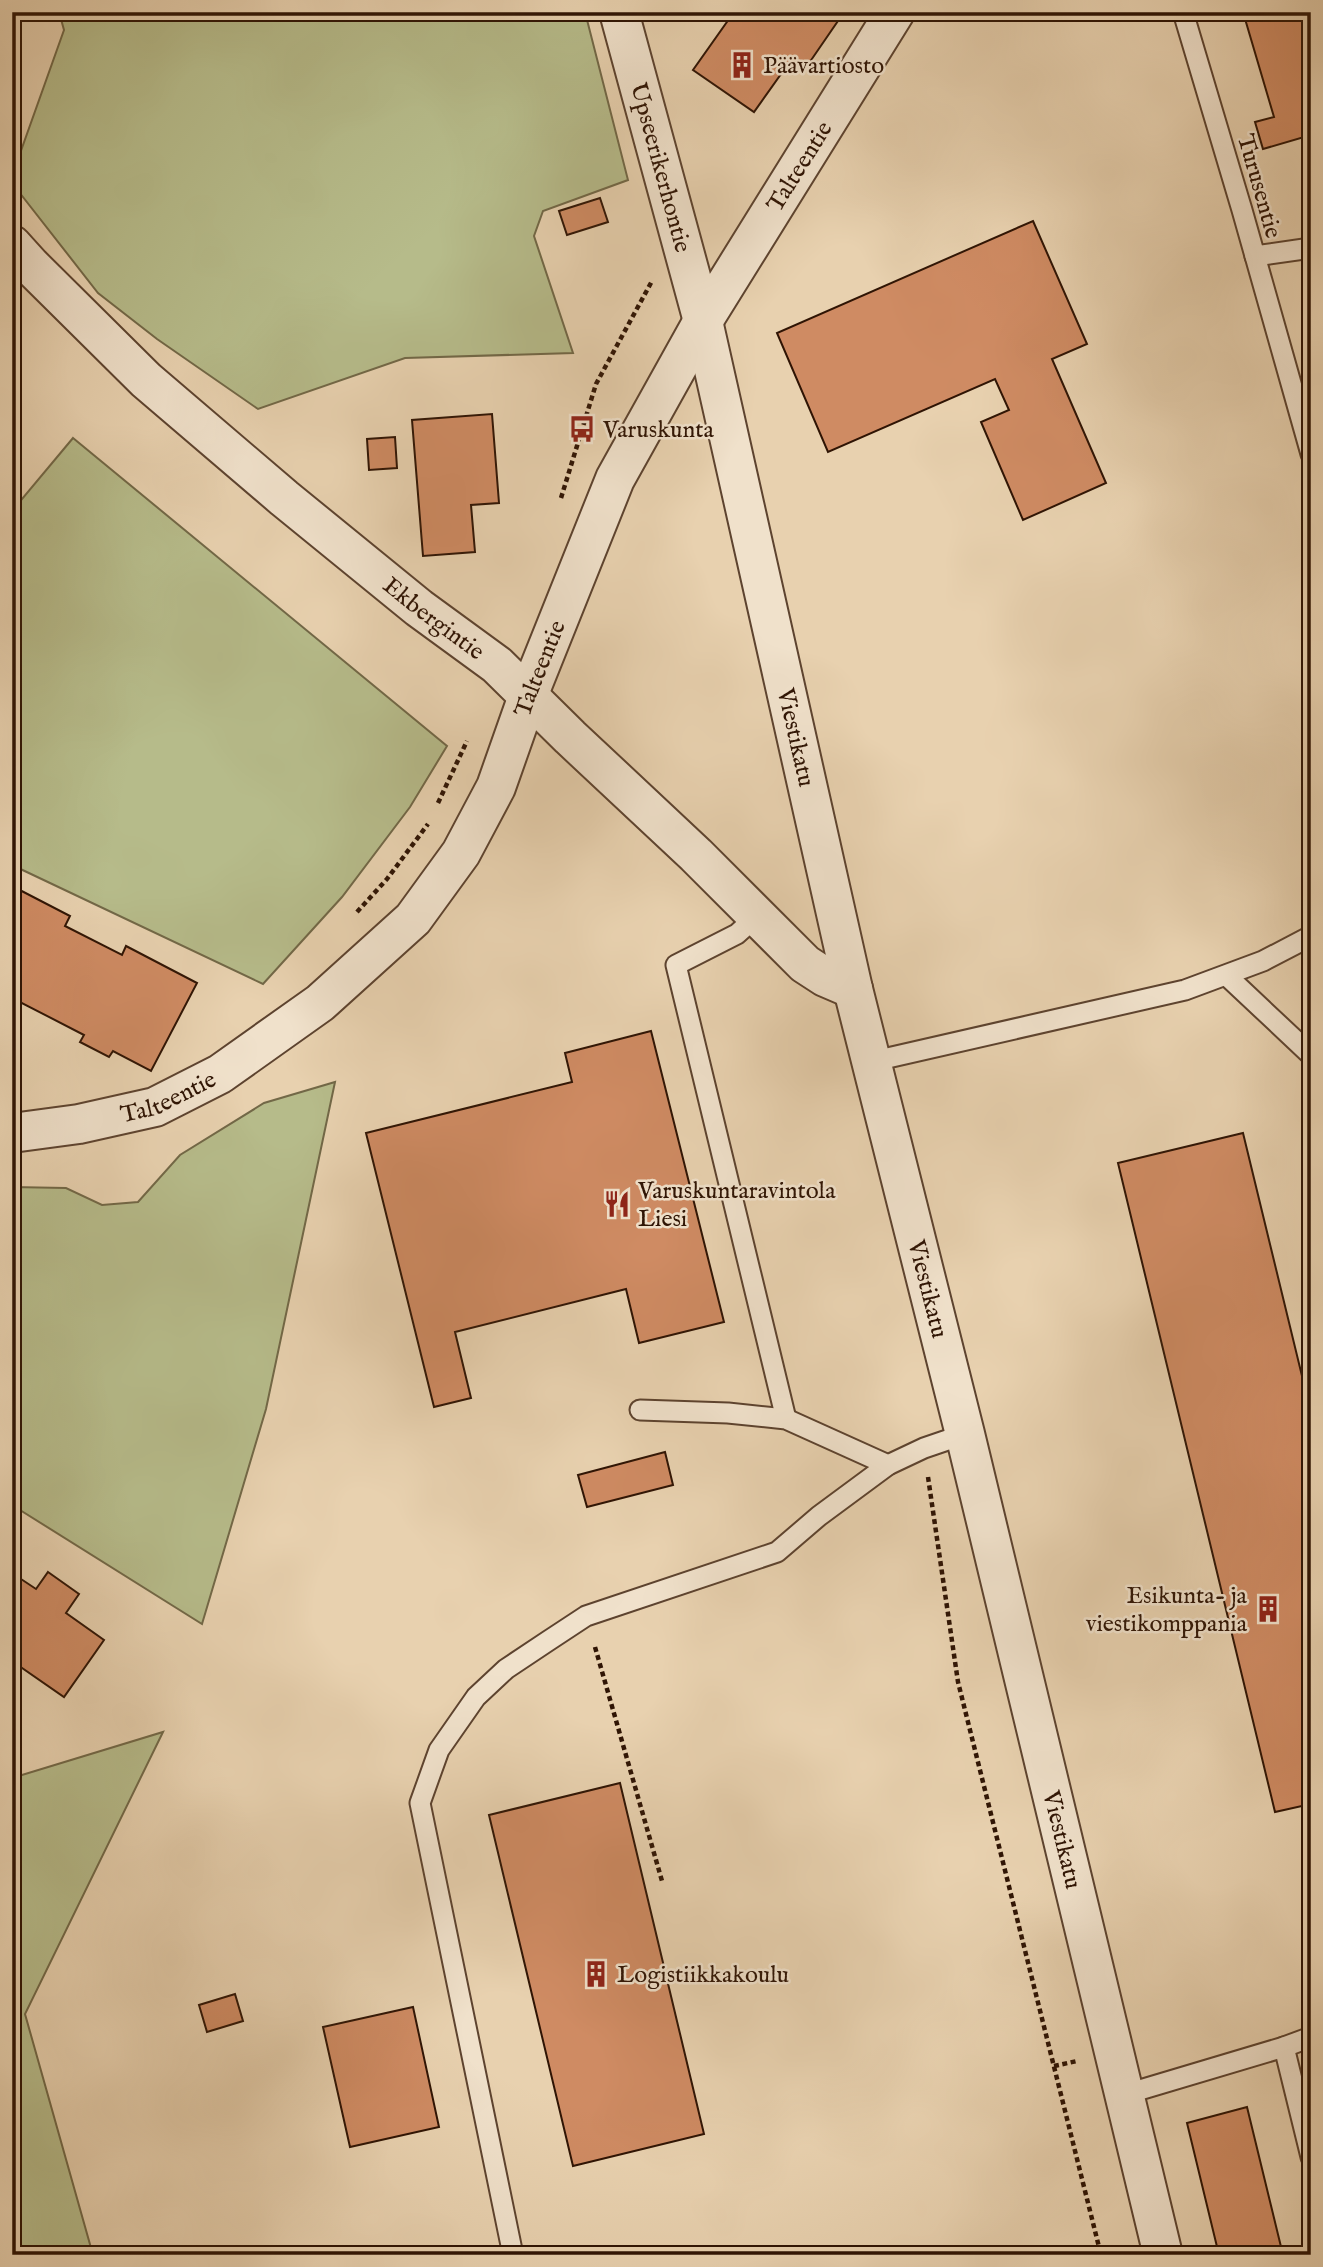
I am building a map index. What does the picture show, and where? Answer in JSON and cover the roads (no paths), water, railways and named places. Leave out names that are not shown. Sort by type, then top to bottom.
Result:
[{"type":"street","name":"Upseerikerhontie","points":[[619,12],[703,321]]},
{"type":"street","name":"Talteentie","points":[[12,1133],[79,1124],[155,1107],[220,1074],[320,1003],[413,919],[461,853],[496,787],[528,696],[615,479],[703,321],[895,12]]},
{"type":"street","name":"Ekbergintie","points":[[12,245],[156,388],[284,498],[419,608],[497,666],[758,915],[805,964],[852,989]]},
{"type":"street","name":"Viestikatu","points":[[703,321],[852,989],[965,1434],[1163,2255]]},
{"type":"lane","name":"Turusentie","points":[[1183,12],[1311,454]]},
{"type":"lane","points":[[1255,257],[1311,248]]},
{"type":"lane","points":[[758,915],[737,934],[676,965],[786,1419]]},
{"type":"lane","points":[[870,1062],[1185,990],[1263,961],[1311,936]]},
{"type":"lane","points":[[1227,975],[1311,1055]]},
{"type":"lane","points":[[640,1410],[786,1419],[888,1465]]},
{"type":"lane","points":[[513,2255],[421,1803],[439,1749],[476,1697],[506,1669],[586,1616],[777,1552],[888,1465],[924,1448],[965,1434]]},
{"type":"lane","points":[[1123,2095],[1284,2048],[1311,2037]]},
{"type":"lane","points":[[1284,2048],[1308,2136],[1311,2157]]},
{"type":"place","name":"Päävartiosto","points":[[742,65]]},
{"type":"place","name":"Varuskunta","points":[[582,429]]},
{"type":"place","name":"Varuskuntaravintola Liesi","points":[[617,1204]]},
{"type":"place","name":"Esikunta- ja viestikomppania","points":[[1268,1609]]},
{"type":"place","name":"Logistiikkakoulu","points":[[596,1974]]}]
